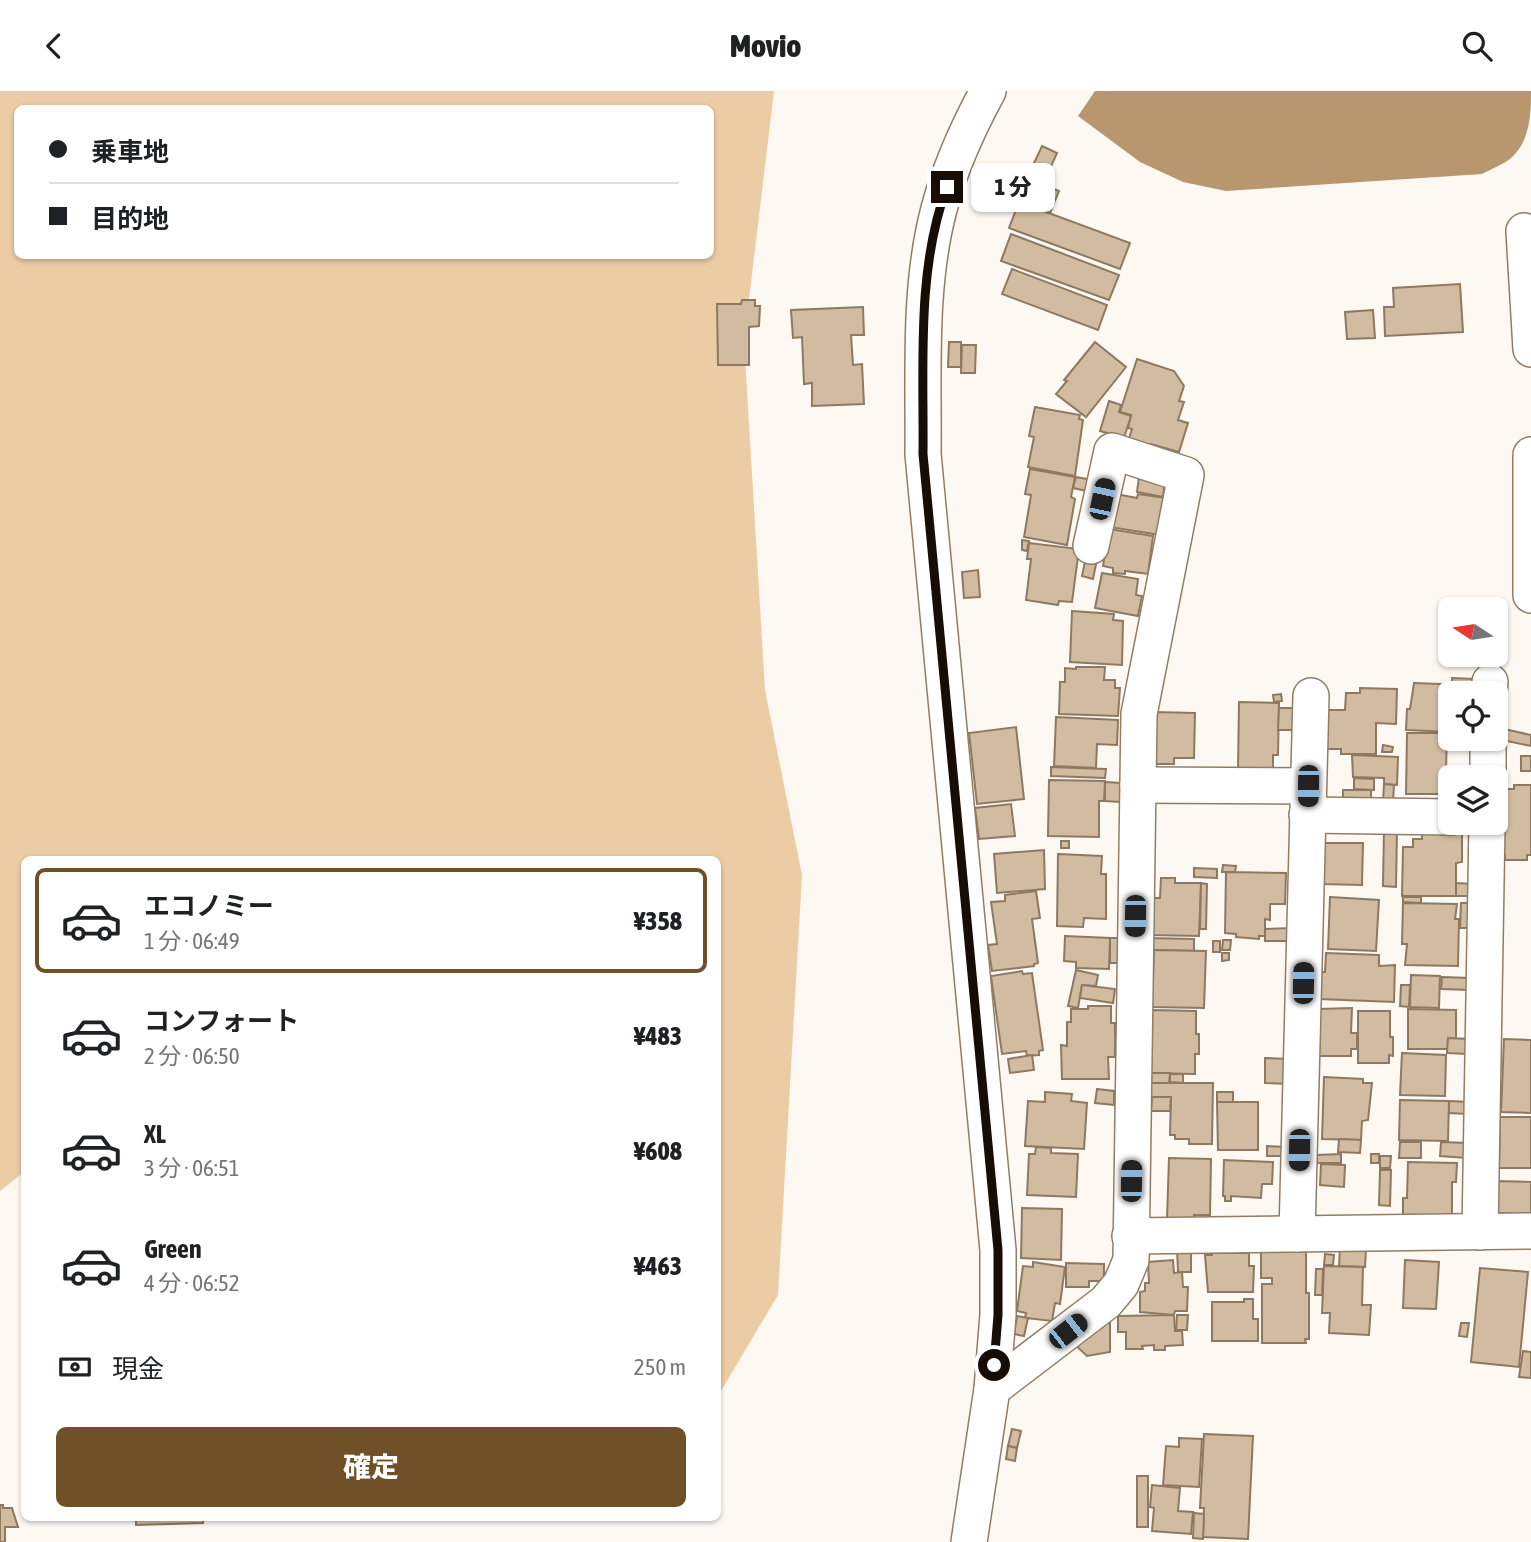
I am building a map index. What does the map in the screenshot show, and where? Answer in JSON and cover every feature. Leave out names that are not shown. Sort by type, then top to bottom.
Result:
[{"type":"street","points":[[969,1542],[992,1389],[998,1315],[998,1250],[923,454],[924,330],[929,267],[939,209],[972,122],[988,91]]},
{"type":"street","points":[[1524,231],[1531,349]]},
{"type":"street","points":[[992,1389],[1106,1302],[1121,1284],[1131,1260],[1139,714],[1186,475],[1112,451],[1091,547]]},
{"type":"street","points":[[1531,455],[1531,595]]},
{"type":"street","points":[[1297,1234],[1311,696]]},
{"type":"street","points":[[1138,785],[1307,800],[1438,815]]},
{"type":"street","points":[[1480,1232],[1487,835]]},
{"type":"street","points":[[1130,1236],[1531,1231]]},
{"type":"shaded area","points":[[0,91],[774,91],[744,341],[765,690],[802,875],[778,1295],[721,1391],[721,856],[21,856],[21,1174],[0,1191]]},
{"type":"shaded area","points":[[1095,91],[1531,91],[1531,100],[1530,118],[1522,144],[1511,158],[1482,174],[1226,191],[1183,182],[1140,162],[1078,116]]},
{"type":"building","points":[[1042,146],[1057,153],[1043,184],[1028,176]]},
{"type":"building","points":[[1037,182],[1059,191],[1050,213],[1028,205]]},
{"type":"building","points":[[1019,202],[1130,243],[1120,269],[1009,228]]},
{"type":"building","points":[[1011,234],[1119,275],[1109,300],[1001,261]]},
{"type":"building","points":[[1012,269],[1107,305],[1098,330],[1002,294]]},
{"type":"building","points":[[1460,284],[1463,332],[1385,336],[1384,307],[1394,307],[1393,288]]},
{"type":"building","points":[[742,300],[755,300],[755,306],[760,306],[759,326],[749,327],[749,365],[718,365],[717,304],[741,304]]},
{"type":"building","points":[[863,307],[864,335],[851,335],[853,365],[862,364],[864,404],[812,406],[812,383],[804,384],[802,337],[793,338],[791,310]]},
{"type":"building","points":[[1373,310],[1375,338],[1347,339],[1345,312]]},
{"type":"building","points":[[949,342],[961,342],[961,367],[948,367]]},
{"type":"building","points":[[1095,342],[1126,367],[1086,417],[1056,394]]},
{"type":"building","points":[[962,345],[976,345],[975,373],[961,373]]},
{"type":"building","points":[[1137,359],[1174,371],[1184,386],[1179,401],[1184,402],[1178,420],[1188,423],[1179,452],[1128,441],[1132,429],[1128,428],[1131,415],[1120,412]]},
{"type":"building","points":[[1109,401],[1121,405],[1119,412],[1131,416],[1124,438],[1100,431]]},
{"type":"building","points":[[1035,407],[1080,415],[1079,419],[1083,420],[1075,476],[1028,467],[1034,437],[1029,436]]},
{"type":"building","points":[[1030,469],[1075,477],[1071,497],[1075,499],[1067,545],[1024,537],[1031,495],[1025,494]]},
{"type":"building","points":[[1076,477],[1093,480],[1091,492],[1073,488]]},
{"type":"building","points":[[1139,477],[1165,483],[1163,497],[1137,492]]},
{"type":"building","points":[[1116,494],[1137,498],[1138,494],[1166,498],[1160,535],[1110,527]]},
{"type":"building","points":[[1109,529],[1153,536],[1148,574],[1125,571],[1125,574],[1113,573],[1113,568],[1103,566]]},
{"type":"building","points":[[1022,540],[1029,541],[1027,551],[1022,550]]},
{"type":"building","points":[[1029,543],[1079,549],[1072,602],[1059,601],[1058,605],[1026,600],[1031,559],[1027,559]]},
{"type":"building","points":[[1087,552],[1098,554],[1093,579],[1082,576]]},
{"type":"building","points":[[978,570],[980,597],[964,598],[962,572]]},
{"type":"building","points":[[1102,573],[1138,579],[1136,595],[1142,596],[1138,616],[1095,608]]},
{"type":"building","points":[[1072,611],[1114,614],[1113,620],[1123,621],[1122,665],[1070,662]]},
{"type":"building","points":[[1105,667],[1104,680],[1115,680],[1115,688],[1120,688],[1118,716],[1059,714],[1060,682],[1065,682],[1065,668]]},
{"type":"building","points":[[1452,678],[1474,679],[1474,681],[1452,681]]},
{"type":"building","points":[[1414,683],[1438,684],[1438,731],[1406,730],[1407,709],[1410,709]]},
{"type":"building","points":[[1360,688],[1397,689],[1396,724],[1376,723],[1376,754],[1341,754],[1341,749],[1326,749],[1327,710],[1345,710],[1346,693],[1360,693]]},
{"type":"building","points":[[1281,694],[1282,701],[1274,702],[1273,695]]},
{"type":"building","points":[[1239,702],[1279,703],[1278,755],[1273,755],[1273,770],[1238,769]]},
{"type":"building","points":[[1279,708],[1297,708],[1297,730],[1278,730]]},
{"type":"building","points":[[1154,712],[1195,713],[1194,758],[1174,758],[1174,764],[1153,764]]},
{"type":"building","points":[[1056,717],[1118,720],[1117,745],[1097,744],[1096,768],[1054,766]]},
{"type":"building","points":[[1016,727],[1024,799],[977,804],[969,733]]},
{"type":"building","points":[[1508,730],[1531,735],[1531,746],[1508,741]]},
{"type":"building","points":[[1407,733],[1438,733],[1438,751],[1447,751],[1446,765],[1438,765],[1438,794],[1406,794]]},
{"type":"building","points":[[1383,745],[1393,747],[1392,752],[1382,752]]},
{"type":"building","points":[[1352,755],[1398,757],[1397,785],[1384,784],[1384,778],[1353,777]]},
{"type":"building","points":[[1521,756],[1531,756],[1531,771],[1521,771]]},
{"type":"building","points":[[1051,767],[1106,769],[1105,778],[1051,776]]},
{"type":"building","points":[[1354,778],[1374,779],[1374,790],[1354,789]]},
{"type":"building","points":[[1049,780],[1105,781],[1104,801],[1099,801],[1099,837],[1048,836]]},
{"type":"building","points":[[1105,782],[1121,783],[1120,802],[1105,801]]},
{"type":"building","points":[[1384,784],[1394,785],[1393,802],[1383,801]]},
{"type":"building","points":[[1514,785],[1531,785],[1531,855],[1527,855],[1527,860],[1505,860],[1505,855],[1499,854],[1499,835],[1508,835],[1508,789],[1514,789]]},
{"type":"building","points":[[1343,790],[1371,790],[1371,804],[1343,803]]},
{"type":"building","points":[[1011,804],[1015,836],[979,839],[975,808]]},
{"type":"building","points":[[1384,829],[1397,830],[1396,887],[1383,886]]},
{"type":"building","points":[[1437,831],[1438,835],[1462,835],[1462,862],[1456,863],[1456,896],[1402,896],[1403,847],[1413,847],[1413,839],[1422,839],[1422,834]]},
{"type":"building","points":[[1061,841],[1069,841],[1069,848],[1061,848]]},
{"type":"building","points":[[1322,843],[1363,843],[1362,885],[1321,884]]},
{"type":"building","points":[[1044,850],[1045,889],[997,893],[994,854]]},
{"type":"building","points":[[1058,854],[1102,856],[1101,874],[1106,874],[1106,919],[1084,918],[1083,927],[1057,926]]},
{"type":"building","points":[[1223,865],[1236,866],[1235,872],[1222,872]]},
{"type":"building","points":[[1194,868],[1217,869],[1217,878],[1194,877]]},
{"type":"building","points":[[1226,872],[1286,873],[1285,904],[1270,904],[1270,920],[1265,919],[1265,936],[1259,936],[1259,939],[1225,933]]},
{"type":"building","points":[[1161,878],[1175,878],[1175,883],[1201,883],[1199,936],[1148,935],[1154,898],[1160,898]]},
{"type":"building","points":[[1201,883],[1207,884],[1206,929],[1200,929]]},
{"type":"building","points":[[1456,883],[1472,884],[1472,896],[1456,896]]},
{"type":"building","points":[[1036,891],[1040,918],[1032,919],[1038,963],[1034,966],[992,971],[988,945],[997,944],[991,902],[1005,901],[1005,895]]},
{"type":"building","points":[[1330,897],[1379,900],[1376,951],[1328,949]]},
{"type":"building","points":[[1403,897],[1421,897],[1421,903],[1403,902]]},
{"type":"building","points":[[1403,903],[1457,904],[1455,919],[1459,919],[1458,966],[1405,965],[1407,944],[1402,944]]},
{"type":"building","points":[[1461,903],[1472,903],[1471,928],[1460,928]]},
{"type":"building","points":[[1293,928],[1293,941],[1265,941],[1265,929]]},
{"type":"building","points":[[1065,936],[1110,938],[1109,969],[1076,968],[1076,962],[1064,961]]},
{"type":"building","points":[[1110,938],[1118,938],[1118,963],[1110,963]]},
{"type":"building","points":[[1149,938],[1194,939],[1194,951],[1150,950]]},
{"type":"building","points":[[1223,940],[1231,940],[1230,950],[1222,950]]},
{"type":"building","points":[[1213,941],[1220,941],[1220,952],[1213,952]]},
{"type":"building","points":[[1154,950],[1206,951],[1204,1008],[1152,1007]]},
{"type":"building","points":[[1222,953],[1229,953],[1229,960],[1222,961]]},
{"type":"building","points":[[1326,953],[1379,955],[1379,966],[1395,965],[1394,1002],[1319,999],[1320,972],[1325,972]]},
{"type":"building","points":[[1076,970],[1098,975],[1096,986],[1082,985],[1078,1008],[1068,1006]]},
{"type":"building","points":[[1022,971],[1023,974],[1032,973],[1043,1050],[1039,1051],[1039,1055],[1027,1056],[1026,1051],[1002,1054],[991,976]]},
{"type":"building","points":[[1411,975],[1440,976],[1439,1008],[1410,1007]]},
{"type":"building","points":[[1442,977],[1470,978],[1470,990],[1441,989]]},
{"type":"building","points":[[1082,985],[1115,989],[1113,1003],[1080,998]]},
{"type":"building","points":[[1401,985],[1410,985],[1409,1007],[1400,1006]]},
{"type":"building","points":[[1088,1006],[1111,1006],[1111,1023],[1115,1023],[1115,1057],[1108,1057],[1109,1079],[1062,1079],[1061,1045],[1067,1046],[1067,1022],[1071,1022],[1071,1009],[1088,1009]]},
{"type":"building","points":[[1352,1008],[1351,1033],[1357,1033],[1357,1049],[1351,1049],[1351,1056],[1319,1056],[1318,1009]]},
{"type":"building","points":[[1408,1009],[1456,1010],[1456,1039],[1448,1038],[1448,1049],[1408,1049]]},
{"type":"building","points":[[1152,1010],[1196,1011],[1199,1054],[1195,1054],[1195,1074],[1145,1073]]},
{"type":"building","points":[[1358,1011],[1390,1011],[1393,1056],[1389,1055],[1389,1063],[1358,1063]]},
{"type":"building","points":[[1448,1038],[1469,1039],[1468,1054],[1447,1053]]},
{"type":"building","points":[[1504,1039],[1531,1040],[1531,1113],[1501,1112]]},
{"type":"building","points":[[1402,1053],[1446,1055],[1445,1096],[1400,1095]]},
{"type":"building","points":[[1032,1055],[1034,1070],[1010,1073],[1008,1059]]},
{"type":"building","points":[[1265,1058],[1290,1059],[1290,1084],[1265,1083]]},
{"type":"building","points":[[1149,1073],[1170,1073],[1169,1083],[1147,1083]]},
{"type":"building","points":[[1170,1074],[1183,1074],[1183,1083],[1170,1082]]},
{"type":"building","points":[[1324,1077],[1363,1079],[1363,1083],[1372,1083],[1368,1120],[1362,1121],[1361,1140],[1322,1139]]},
{"type":"building","points":[[1145,1083],[1213,1083],[1212,1144],[1189,1144],[1189,1139],[1175,1139],[1175,1135],[1170,1135],[1171,1097],[1145,1097]]},
{"type":"building","points":[[1097,1089],[1114,1091],[1114,1105],[1095,1103]]},
{"type":"building","points":[[1045,1092],[1072,1094],[1071,1101],[1087,1103],[1084,1149],[1025,1146],[1028,1101],[1045,1102]]},
{"type":"building","points":[[1217,1092],[1233,1092],[1233,1102],[1217,1102]]},
{"type":"building","points":[[1152,1097],[1171,1097],[1170,1111],[1151,1111]]},
{"type":"building","points":[[1400,1100],[1449,1101],[1448,1141],[1399,1140]]},
{"type":"building","points":[[1449,1101],[1468,1102],[1467,1114],[1449,1113]]},
{"type":"building","points":[[1217,1102],[1258,1102],[1258,1150],[1218,1150]]},
{"type":"building","points":[[1500,1117],[1531,1117],[1531,1168],[1499,1168]]},
{"type":"building","points":[[1339,1139],[1361,1140],[1360,1153],[1338,1152]]},
{"type":"building","points":[[1400,1142],[1421,1142],[1421,1158],[1399,1158]]},
{"type":"building","points":[[1441,1142],[1467,1143],[1466,1158],[1440,1156]]},
{"type":"building","points":[[1267,1146],[1290,1147],[1289,1156],[1267,1156]]},
{"type":"building","points":[[1036,1147],[1051,1148],[1051,1153],[1078,1154],[1076,1197],[1027,1195],[1029,1154],[1035,1154]]},
{"type":"building","points":[[1341,1154],[1341,1163],[1317,1163],[1317,1155]]},
{"type":"building","points":[[1371,1154],[1379,1154],[1379,1163],[1371,1163]]},
{"type":"building","points":[[1380,1156],[1391,1156],[1390,1168],[1380,1168]]},
{"type":"building","points":[[1169,1158],[1211,1159],[1210,1215],[1194,1215],[1194,1220],[1167,1219]]},
{"type":"building","points":[[1224,1160],[1273,1162],[1272,1184],[1262,1184],[1261,1198],[1231,1196],[1231,1201],[1225,1201]]},
{"type":"building","points":[[1408,1162],[1457,1163],[1456,1182],[1452,1182],[1452,1216],[1403,1216],[1403,1198],[1407,1198]]},
{"type":"building","points":[[1321,1164],[1345,1165],[1344,1187],[1320,1185]]},
{"type":"building","points":[[1380,1170],[1391,1170],[1390,1206],[1379,1205]]},
{"type":"building","points":[[1496,1181],[1531,1182],[1531,1219],[1511,1218],[1511,1213],[1495,1213]]},
{"type":"building","points":[[1022,1208],[1062,1209],[1061,1260],[1021,1258]]},
{"type":"building","points":[[1177,1248],[1191,1248],[1191,1272],[1178,1272]]},
{"type":"building","points":[[1306,1248],[1309,1339],[1305,1339],[1306,1343],[1262,1343],[1262,1284],[1272,1284],[1272,1278],[1261,1278],[1261,1249]]},
{"type":"building","points":[[1340,1248],[1366,1249],[1365,1267],[1339,1266]]},
{"type":"building","points":[[1249,1253],[1249,1266],[1254,1266],[1253,1292],[1208,1292],[1205,1255]]},
{"type":"building","points":[[1325,1254],[1334,1255],[1333,1265],[1324,1265]]},
{"type":"building","points":[[1173,1260],[1174,1273],[1182,1272],[1183,1287],[1188,1287],[1187,1311],[1175,1311],[1174,1315],[1140,1312],[1140,1292],[1145,1291],[1145,1283],[1149,1283],[1148,1262]]},
{"type":"building","points":[[1405,1260],[1439,1262],[1436,1309],[1403,1308]]},
{"type":"building","points":[[1033,1262],[1065,1267],[1060,1304],[1055,1303],[1052,1321],[1025,1318],[1026,1313],[1017,1311],[1023,1266],[1033,1267]]},
{"type":"building","points":[[1066,1263],[1104,1264],[1104,1281],[1089,1281],[1089,1287],[1066,1287]]},
{"type":"building","points":[[1324,1266],[1363,1267],[1362,1305],[1371,1305],[1369,1335],[1329,1333],[1330,1313],[1322,1313]]},
{"type":"building","points":[[1480,1268],[1528,1272],[1519,1367],[1471,1362]]},
{"type":"building","points":[[1316,1269],[1323,1269],[1322,1295],[1315,1295]]},
{"type":"building","points":[[1244,1299],[1253,1299],[1253,1319],[1258,1319],[1258,1341],[1212,1341],[1212,1302],[1244,1302]]},
{"type":"building","points":[[1174,1315],[1175,1331],[1182,1331],[1183,1345],[1165,1346],[1165,1350],[1154,1350],[1154,1345],[1142,1346],[1143,1349],[1126,1349],[1126,1332],[1118,1332],[1118,1316]]},
{"type":"building","points":[[1177,1315],[1188,1315],[1187,1330],[1176,1330]]},
{"type":"building","points":[[1017,1316],[1028,1318],[1024,1336],[1014,1334]]},
{"type":"building","points":[[1110,1321],[1110,1352],[1087,1356],[1074,1344]]},
{"type":"building","points":[[1461,1323],[1469,1323],[1467,1337],[1459,1336]]},
{"type":"building","points":[[1523,1351],[1531,1352],[1531,1378],[1519,1377]]},
{"type":"building","points":[[1012,1429],[1021,1431],[1017,1448],[1008,1446]]},
{"type":"building","points":[[1204,1434],[1253,1436],[1248,1539],[1203,1537],[1204,1508],[1200,1508]]},
{"type":"building","points":[[1179,1438],[1202,1439],[1199,1487],[1163,1485],[1166,1446],[1179,1447]]},
{"type":"building","points":[[1008,1446],[1017,1448],[1015,1461],[1006,1459]]},
{"type":"building","points":[[1137,1476],[1148,1476],[1148,1527],[1137,1527]]},
{"type":"building","points":[[1152,1485],[1180,1488],[1178,1511],[1193,1512],[1191,1534],[1152,1531]]},
{"type":"building","points":[[0,1505],[3,1505],[3,1508],[12,1508],[18,1527],[5,1527],[5,1542],[0,1542]]},
{"type":"building","points":[[1194,1513],[1204,1514],[1203,1539],[1193,1538]]},
{"type":"building","points":[[136,1521],[203,1521],[203,1523],[136,1525]]},
{"type":"route","points":[[947,187],[939,209],[929,267],[924,330],[923,454],[998,1250],[998,1315],[994,1365]]}]
